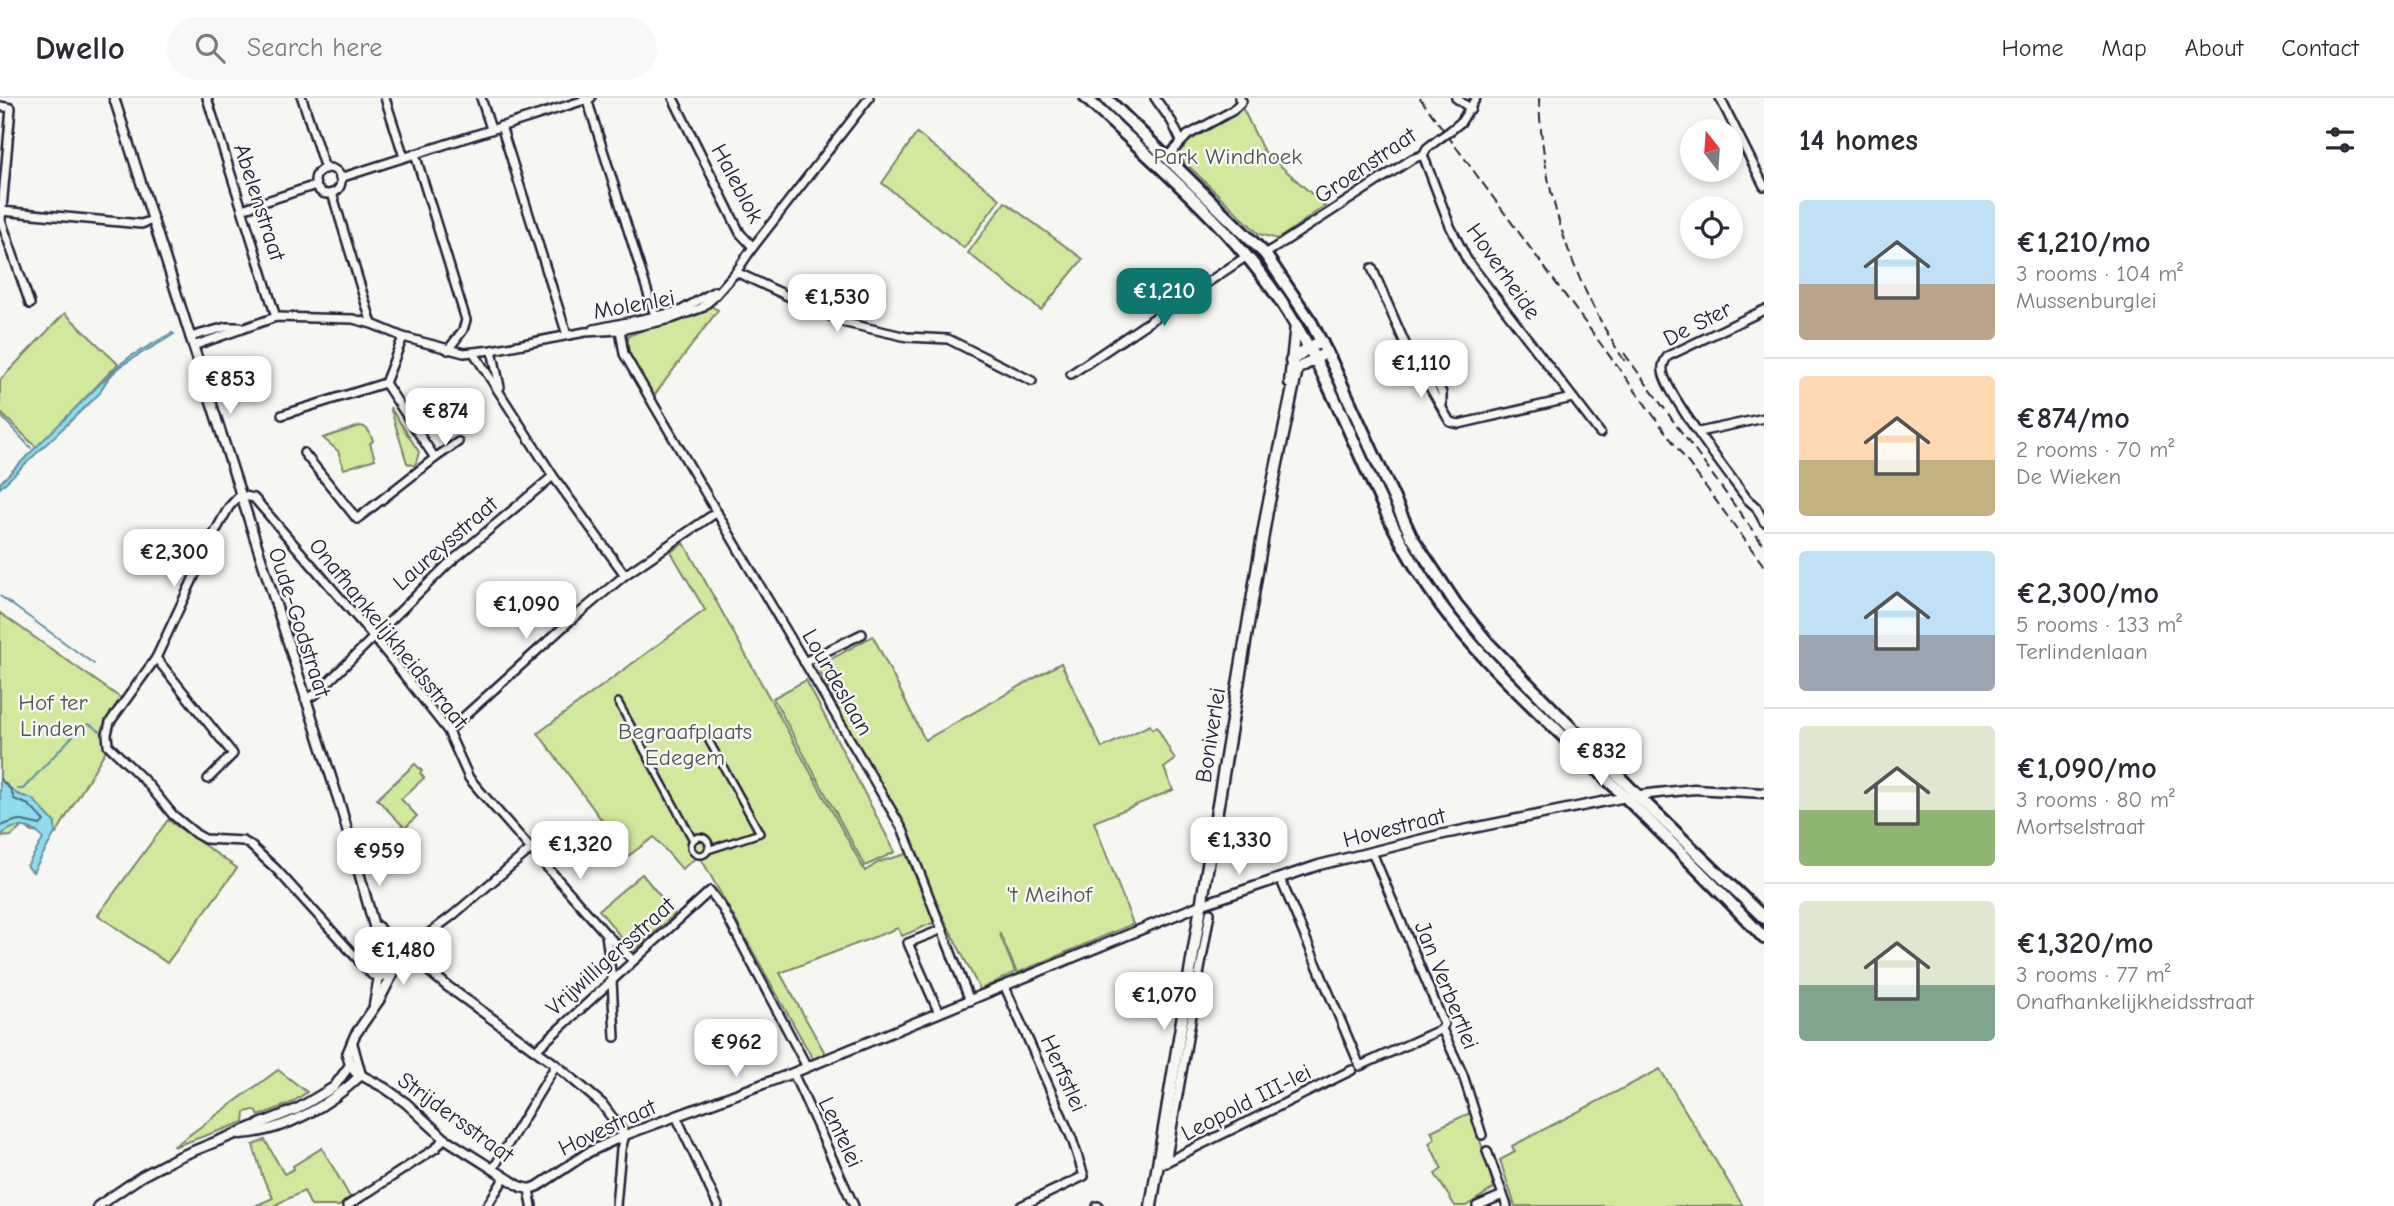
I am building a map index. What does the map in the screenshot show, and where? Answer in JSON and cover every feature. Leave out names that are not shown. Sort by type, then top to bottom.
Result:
[{"type":"main road","points":[[1086,98],[1247,256],[1277,295],[1312,352],[1395,534],[1425,584],[1472,645],[1631,797],[1764,918]]},
{"type":"main road","points":[[1106,98],[1265,254],[1324,347],[1399,511],[1443,587],[1489,643],[1764,938]]},
{"type":"main road","name":"Boniverlei","points":[[1290,394],[1296,324]]},
{"type":"main road","points":[[1291,361],[1324,347]]},
{"type":"main road","name":"Boniverlei","points":[[1151,1206],[1162,1163],[1200,905],[1267,511],[1297,369],[1312,352]]},
{"type":"street","name":"Oude-Godstraat","points":[[114,98],[341,808],[373,918],[380,956]]},
{"type":"street","name":"Abelenstraat","points":[[206,98],[276,317]]},
{"type":"street","points":[[302,98],[325,169]]},
{"type":"street","points":[[385,98],[404,157]]},
{"type":"street","points":[[481,98],[491,129]]},
{"type":"street","name":"Haleblok","points":[[673,98],[740,233],[753,247]]},
{"type":"street","points":[[192,341],[231,334],[241,327],[276,317],[335,317],[372,324],[403,337],[448,350],[474,353],[605,326],[656,319],[680,311],[722,288],[869,98]]},
{"type":"street","points":[[1155,98],[1172,122],[1181,141]]},
{"type":"street","points":[[1167,157],[1181,141],[1232,111],[1242,101],[1239,98]]},
{"type":"street","points":[[1456,98],[1471,109]]},
{"type":"street","name":"Groenstraat","points":[[1265,254],[1405,162],[1423,155],[1427,148],[1459,125],[1476,98]]},
{"type":"street","points":[[1720,98],[1764,186]]},
{"type":"street","points":[[340,178],[589,99],[656,319]]},
{"type":"street","points":[[0,106],[11,108],[1,219],[30,304]]},
{"type":"street","points":[[501,126],[567,335]]},
{"type":"street","points":[[415,154],[466,320],[463,330],[448,350]]},
{"type":"street","name":"Hoverheide","points":[[1423,155],[1450,226],[1467,260],[1600,433]]},
{"type":"street","points":[[325,169],[332,169],[340,178],[338,189],[332,193],[322,193],[316,185],[317,175],[325,169]]},
{"type":"street","points":[[242,209],[316,185]]},
{"type":"street","points":[[332,193],[372,324]]},
{"type":"street","points":[[1,211],[141,224],[153,220]]},
{"type":"street","points":[[1071,374],[1247,256]]},
{"type":"street","points":[[1372,268],[1417,371],[1424,377],[1450,422],[1459,424],[1572,398]]},
{"type":"street","points":[[736,272],[846,323],[907,337],[948,339],[1032,380]]},
{"type":"street","name":"De Ster","points":[[1699,432],[1665,379],[1664,362],[1668,356],[1764,310]]},
{"type":"street","name":"Molenlei","points":[[585,332],[620,330],[656,319]]},
{"type":"street","name":"Lourdeslaan","points":[[620,330],[624,354],[903,830],[970,1001]]},
{"type":"street","points":[[385,383],[403,337]]},
{"type":"street","points":[[492,350],[500,391]]},
{"type":"street","points":[[474,353],[554,476],[625,575]]},
{"type":"street","points":[[282,415],[385,383]]},
{"type":"street","points":[[385,383],[435,458]]},
{"type":"street","points":[[1764,418],[1699,432],[1747,499],[1760,506],[1764,522]]},
{"type":"street","points":[[304,453],[357,519],[458,442]]},
{"type":"street","name":"Laureysstraat","points":[[305,699],[316,694],[447,565],[554,476]]},
{"type":"street","points":[[240,495],[229,507],[215,532],[156,658],[110,722],[107,740],[111,750],[147,783],[173,815],[205,839],[243,841],[250,845],[276,869],[372,975],[392,977]]},
{"type":"street","name":"Onafhankelijkheidsstraat","points":[[240,495],[254,498],[373,636],[448,731],[469,778],[606,934],[633,960]]},
{"type":"street","points":[[448,731],[569,621],[625,575],[717,512]]},
{"type":"street","points":[[804,662],[862,634]]},
{"type":"street","points":[[156,658],[233,754],[208,779]]},
{"type":"street","points":[[618,702],[693,840],[692,848],[695,853],[704,854],[708,850],[760,833],[709,741]]},
{"type":"street","name":"Hovestraat","points":[[529,1189],[538,1186],[589,1152],[625,1135],[793,1073],[1200,905],[1280,878],[1439,835],[1631,797],[1694,789],[1764,793]]},
{"type":"street","points":[[693,840],[701,837],[706,839],[708,850]]},
{"type":"street","points":[[98,1206],[153,1170],[201,1147],[238,1134],[252,1133],[282,1124],[324,1099],[341,1093],[361,1075],[353,1065],[352,1042],[392,977],[404,952],[452,916],[532,848]]},
{"type":"street","name":"Jan Verbertlei","points":[[1372,852],[1444,1024],[1442,1029],[1463,1075],[1482,1135]]},
{"type":"street","points":[[1280,878],[1356,1068]]},
{"type":"street","name":"Vrijwilligersstraat","points":[[536,1050],[710,891],[723,909],[807,1067]]},
{"type":"street","name":"Boniverlei","points":[[1162,1163],[1210,913]]},
{"type":"street","name":"Oude-Godstraat","points":[[373,918],[389,943],[556,1065],[602,1104],[625,1135]]},
{"type":"street","points":[[939,1013],[908,943],[943,929]]},
{"type":"street","points":[[606,934],[615,1037]]},
{"type":"street","points":[[360,963],[380,956],[392,948],[404,952]]},
{"type":"street","points":[[374,1005],[380,956]]},
{"type":"street","name":"Herfstlei","points":[[1005,987],[1072,1139],[1084,1177],[1021,1206]]},
{"type":"street","name":"Leopold III-lei","points":[[1162,1163],[1442,1029]]},
{"type":"street","points":[[324,1099],[353,1065]]},
{"type":"street","points":[[494,1169],[556,1065]]},
{"type":"street","name":"Lentelei","points":[[793,1073],[854,1206]]},
{"type":"street","name":"Strijdersstraat","points":[[361,1075],[397,1097],[444,1138],[529,1189]]},
{"type":"street","points":[[676,1116],[718,1206]]},
{"type":"street","points":[[615,1206],[625,1135]]},
{"type":"street","points":[[347,1206],[436,1148],[444,1138]]},
{"type":"street","points":[[1488,1151],[1507,1206]]},
{"type":"street","points":[[487,1206],[505,1177]]},
{"type":"street","points":[[529,1189],[532,1206]]},
{"type":"street","points":[[1478,1206],[1503,1195]]},
{"type":"green space","name":"Park Windhoek","points":[[1242,107],[1263,150],[1325,206],[1278,239],[1259,234],[1175,153]]},
{"type":"green space","points":[[917,133],[1000,199],[964,248],[882,183]]},
{"type":"green space","points":[[1005,202],[1083,259],[1041,310],[968,253]]},
{"type":"green space","points":[[709,305],[718,310],[653,397],[628,351],[628,336]]},
{"type":"green space","points":[[65,313],[118,364],[37,448],[0,412],[0,380]]},
{"type":"green space","points":[[390,407],[419,452],[415,466],[407,463]]},
{"type":"green space","points":[[360,426],[367,429],[371,435],[373,441],[370,443],[375,459],[344,469],[338,451],[323,438]]},
{"type":"green space","name":"Begraafplaats Edegem","points":[[684,543],[865,871],[879,862],[906,854],[935,922],[902,936],[898,928],[780,973],[826,1055],[814,1061],[702,860],[696,858],[682,869],[654,837],[628,856],[538,733],[705,610],[671,552]]},
{"type":"green space","name":"Hof ter Linden","points":[[0,613],[122,699],[104,732],[106,750],[56,834],[32,832],[24,825],[11,836],[0,836]]},
{"type":"green space","name":"'t Meihof","points":[[873,636],[925,740],[1061,663],[1102,748],[1150,725],[1152,729],[1157,727],[1175,760],[1164,768],[1173,790],[1094,822],[1133,924],[1017,973],[999,932],[1015,972],[980,990],[817,667]]},
{"type":"green space","points":[[806,680],[895,852],[865,866],[773,698]]},
{"type":"green space","points":[[415,764],[422,771],[420,773],[424,778],[401,799],[417,816],[405,828],[377,799]]},
{"type":"green space","points":[[168,820],[237,868],[167,963],[98,915]]},
{"type":"green space","points":[[642,874],[675,914],[633,952],[599,910]]},
{"type":"green space","points":[[1660,1069],[1743,1206],[1515,1206],[1500,1160],[1515,1152],[1512,1146]]},
{"type":"green space","points":[[278,1070],[307,1092],[291,1103],[259,1116],[254,1110],[245,1112],[244,1122],[173,1147]]},
{"type":"green space","points":[[1472,1112],[1494,1188],[1466,1206],[1455,1206],[1435,1174],[1442,1169],[1429,1143],[1435,1139],[1431,1131]]},
{"type":"green space","points":[[265,1140],[284,1174],[322,1148],[350,1197],[339,1206],[311,1206],[304,1191],[277,1206],[255,1206],[273,1198],[263,1178],[253,1145]]},
{"type":"water","points":[[174,334],[132,359],[113,374],[100,393],[0,488],[0,483],[119,365]]},
{"type":"water","points":[[0,779],[17,794],[33,799],[55,823],[55,833],[33,872],[27,866],[43,839],[34,830],[22,827],[10,829],[0,837]]},
{"type":"waterway","points":[[0,415],[31,448]]},
{"type":"waterway","points":[[0,596],[94,664]]},
{"type":"waterway","points":[[18,789],[23,789],[81,727],[89,724],[103,733]]},
{"type":"railway","points":[[1420,98],[1764,566]]},
{"type":"railway","points":[[1539,98],[1546,169],[1564,236],[1590,301],[1626,363]]},
{"type":"railway","points":[[1624,353],[1764,546]]}]
